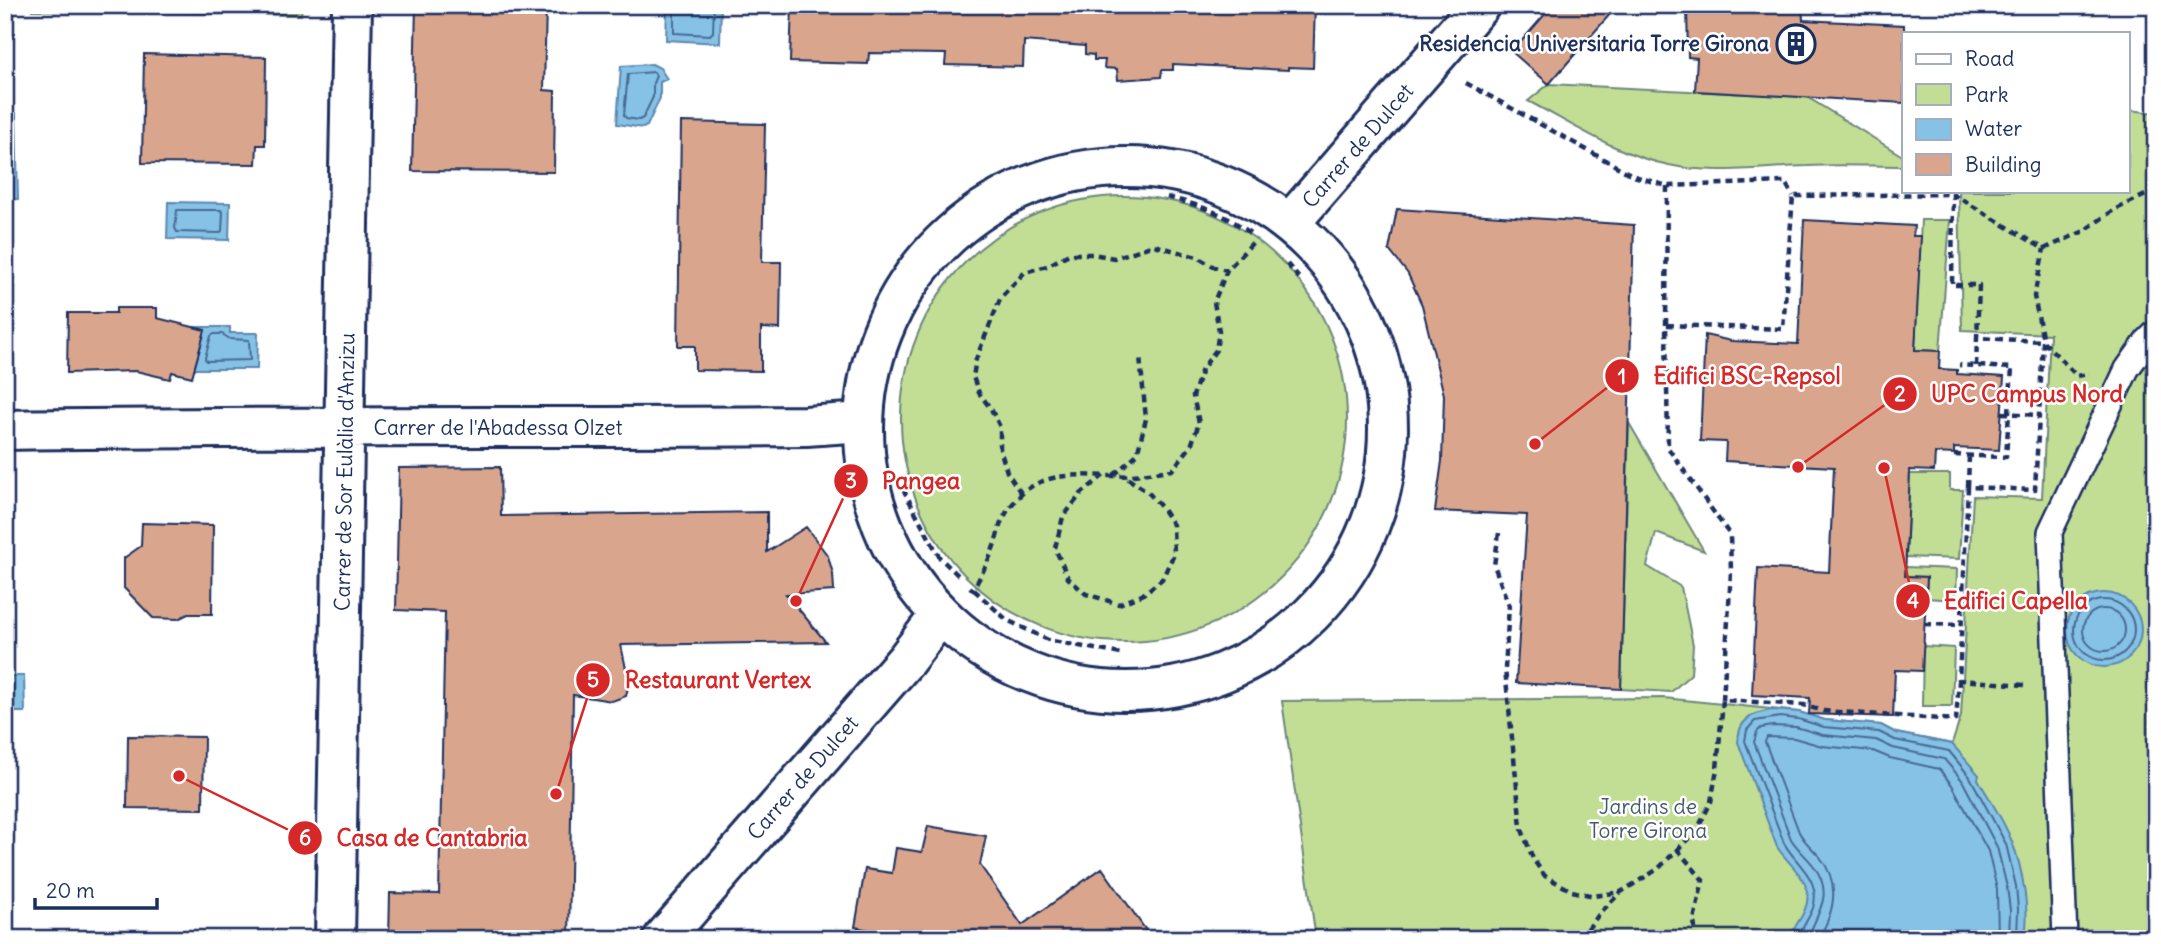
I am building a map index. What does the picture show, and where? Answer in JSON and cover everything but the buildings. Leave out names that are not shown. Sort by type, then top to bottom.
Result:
[{"type":"street","name":"Carrer de Sor Eulàlia d'Anzizu","points":[[335,939],[352,5]]},
{"type":"street","name":"Carrer de Dulcet","points":[[1290,223],[1480,5]]},
{"type":"street","points":[[1110,167],[1159,168],[1206,178],[1250,197],[1290,223],[1328,260],[1365,319],[1385,385],[1387,453],[1371,521],[1339,582],[1292,632],[1232,669],[1166,688],[1121,691],[1076,687],[1033,675],[993,655],[940,615],[910,580],[889,543],[874,505],[866,464],[864,422],[870,374],[881,339],[907,285],[937,247],[975,215],[1017,191],[1062,174],[1110,167]]},
{"type":"street","name":"Carrer de l'Abadessa Olzet","points":[[5,430],[298,426],[806,426],[864,422]]},
{"type":"street","name":"Carrer de Dulcet","points":[[663,939],[906,660],[940,615]]},
{"type":"lane","points":[[2065,939],[2050,532],[2127,369],[2156,332]]},
{"type":"path","points":[[1466,83],[1634,176],[1667,186],[1785,181],[1793,196],[1783,329],[1666,325]]},
{"type":"path","points":[[1580,939],[1621,892],[1658,869],[1697,830],[1711,802],[1717,769],[1731,572],[1730,535],[1668,448],[1667,186]]},
{"type":"path","points":[[2044,249],[2081,232],[2114,210],[2156,190]]},
{"type":"path","points":[[1793,196],[1953,192],[2044,249]]},
{"type":"path","points":[[1953,192],[1952,285],[1979,285],[1976,366]]},
{"type":"path","points":[[973,590],[994,548],[1004,517],[1021,494],[1046,478],[1172,470],[1191,446],[1199,423],[1193,396],[1202,369],[1216,350],[1219,331],[1214,302],[1227,270],[1256,238],[1236,222],[1213,210],[1167,197]]},
{"type":"path","points":[[1021,494],[1007,472],[1000,449],[1000,427],[979,393],[973,377],[976,359],[1000,297],[1026,272],[1047,266],[1069,254],[1093,254],[1114,258],[1154,245],[1198,257],[1214,267],[1227,270]]},
{"type":"path","points":[[1968,487],[2035,490],[2043,341],[2034,296],[2044,249]]},
{"type":"path","points":[[1285,262],[1299,278]]},
{"type":"path","points":[[1977,338],[2043,341],[2077,376],[2127,369]]},
{"type":"path","points":[[1113,475],[1137,454],[1146,419],[1140,357]]},
{"type":"path","points":[[1954,455],[2006,457],[2012,368],[1959,365]]},
{"type":"path","points":[[2002,414],[2039,415]]},
{"type":"path","points":[[1723,700],[1804,705],[1823,711],[1956,720],[1969,456]]},
{"type":"path","points":[[1105,475],[1081,494],[1063,517],[1055,548],[1068,578],[1086,594],[1119,604],[1142,595],[1162,579],[1174,554],[1173,525],[1162,508],[1147,491],[1122,475]]},
{"type":"path","points":[[903,489],[940,558],[1007,620],[1048,640],[1121,654]]},
{"type":"path","points":[[1499,533],[1494,565],[1509,606],[1505,669],[1521,827],[1533,859],[1545,876],[1572,891],[1594,896],[1621,892]]},
{"type":"path","points":[[1925,624],[1961,625]]},
{"type":"path","points":[[1959,680],[2024,684],[2024,698]]},
{"type":"path","points":[[1677,849],[1703,880],[1694,920],[1696,939]]},
{"type":"green space","points":[[32,5],[302,5],[301,15],[32,10]]},
{"type":"green space","points":[[1549,84],[1807,97],[1902,156],[1902,166],[1832,165],[1721,170],[1686,168],[1650,160],[1614,147],[1528,101]]},
{"type":"green space","name":"Jardins de Torre Girona","points":[[2130,110],[2156,113],[2156,939],[1316,939],[1282,701],[1664,698],[1799,712],[1825,720],[1881,725],[1896,733],[1952,744],[1961,716],[1973,496],[2042,498],[2050,334],[1962,330],[1959,192],[2130,192]]},
{"type":"green space","points":[[1124,196],[1167,200],[1209,213],[1248,234],[1282,261],[1309,295],[1330,334],[1343,376],[1347,419],[1343,462],[1330,504],[1309,543],[1282,577],[1248,604],[1209,625],[1167,638],[1124,642],[1081,638],[1039,625],[1000,604],[966,577],[939,543],[918,504],[905,462],[901,419],[905,376],[918,334],[939,295],[966,261],[1000,234],[1039,213],[1081,200]]},
{"type":"green space","points":[[1921,220],[1950,220],[1940,351],[1915,350]]},
{"type":"green space","points":[[1629,423],[1704,551],[1656,533],[1647,566],[1681,587],[1693,645],[1691,674],[1671,692],[1621,689]]},
{"type":"green space","points":[[1910,474],[1950,474],[1950,490],[1963,490],[1959,559],[1906,557]]},
{"type":"green space","points":[[1905,567],[1957,569],[1956,600],[1926,598],[1927,577],[1905,576]]},
{"type":"green space","points":[[1923,646],[1954,648],[1952,706],[1922,706]]},
{"type":"water","points":[[667,5],[721,5],[720,43],[666,40]]},
{"type":"water","points":[[652,64],[660,68],[667,79],[660,82],[660,98],[647,126],[643,128],[617,124],[621,66]]},
{"type":"water","points":[[16,113],[18,199],[5,200],[5,114]]},
{"type":"water","points":[[168,202],[230,203],[229,240],[167,239]]},
{"type":"water","points":[[190,327],[230,327],[230,333],[258,333],[257,369],[194,369],[205,331]]},
{"type":"water","points":[[2104,593],[2118,596],[2130,604],[2138,616],[2141,630],[2138,644],[2130,656],[2118,664],[2104,667],[2090,664],[2078,656],[2070,644],[2067,630],[2070,616],[2078,604],[2090,596]]},
{"type":"water","points":[[5,676],[24,676],[25,712],[5,712]]},
{"type":"water","points":[[1772,710],[1799,712],[1825,720],[1881,725],[1896,733],[1952,744],[1979,775],[1978,779],[2012,842],[2024,890],[2024,939],[1790,939],[1805,909],[1807,891],[1800,875],[1777,847],[1738,742],[1743,723],[1758,713]]},
{"type":"water","points":[[5,836],[13,836],[13,887],[5,888]]},
{"type":"place","name":"Residencia Universitaria Torre Girona","points":[[1796,44]]},
{"type":"place","name":"Edifici BSC-Repsol","points":[[1535,444]]},
{"type":"place","name":"UPC Campus Nord","points":[[1798,467]]},
{"type":"place","name":"Edifici Capella","points":[[1884,468]]},
{"type":"place","name":"Pangea","points":[[796,601]]},
{"type":"place","name":"Casa de Cantabria","points":[[179,776]]},
{"type":"place","name":"Restaurant Vertex","points":[[556,794]]}]
